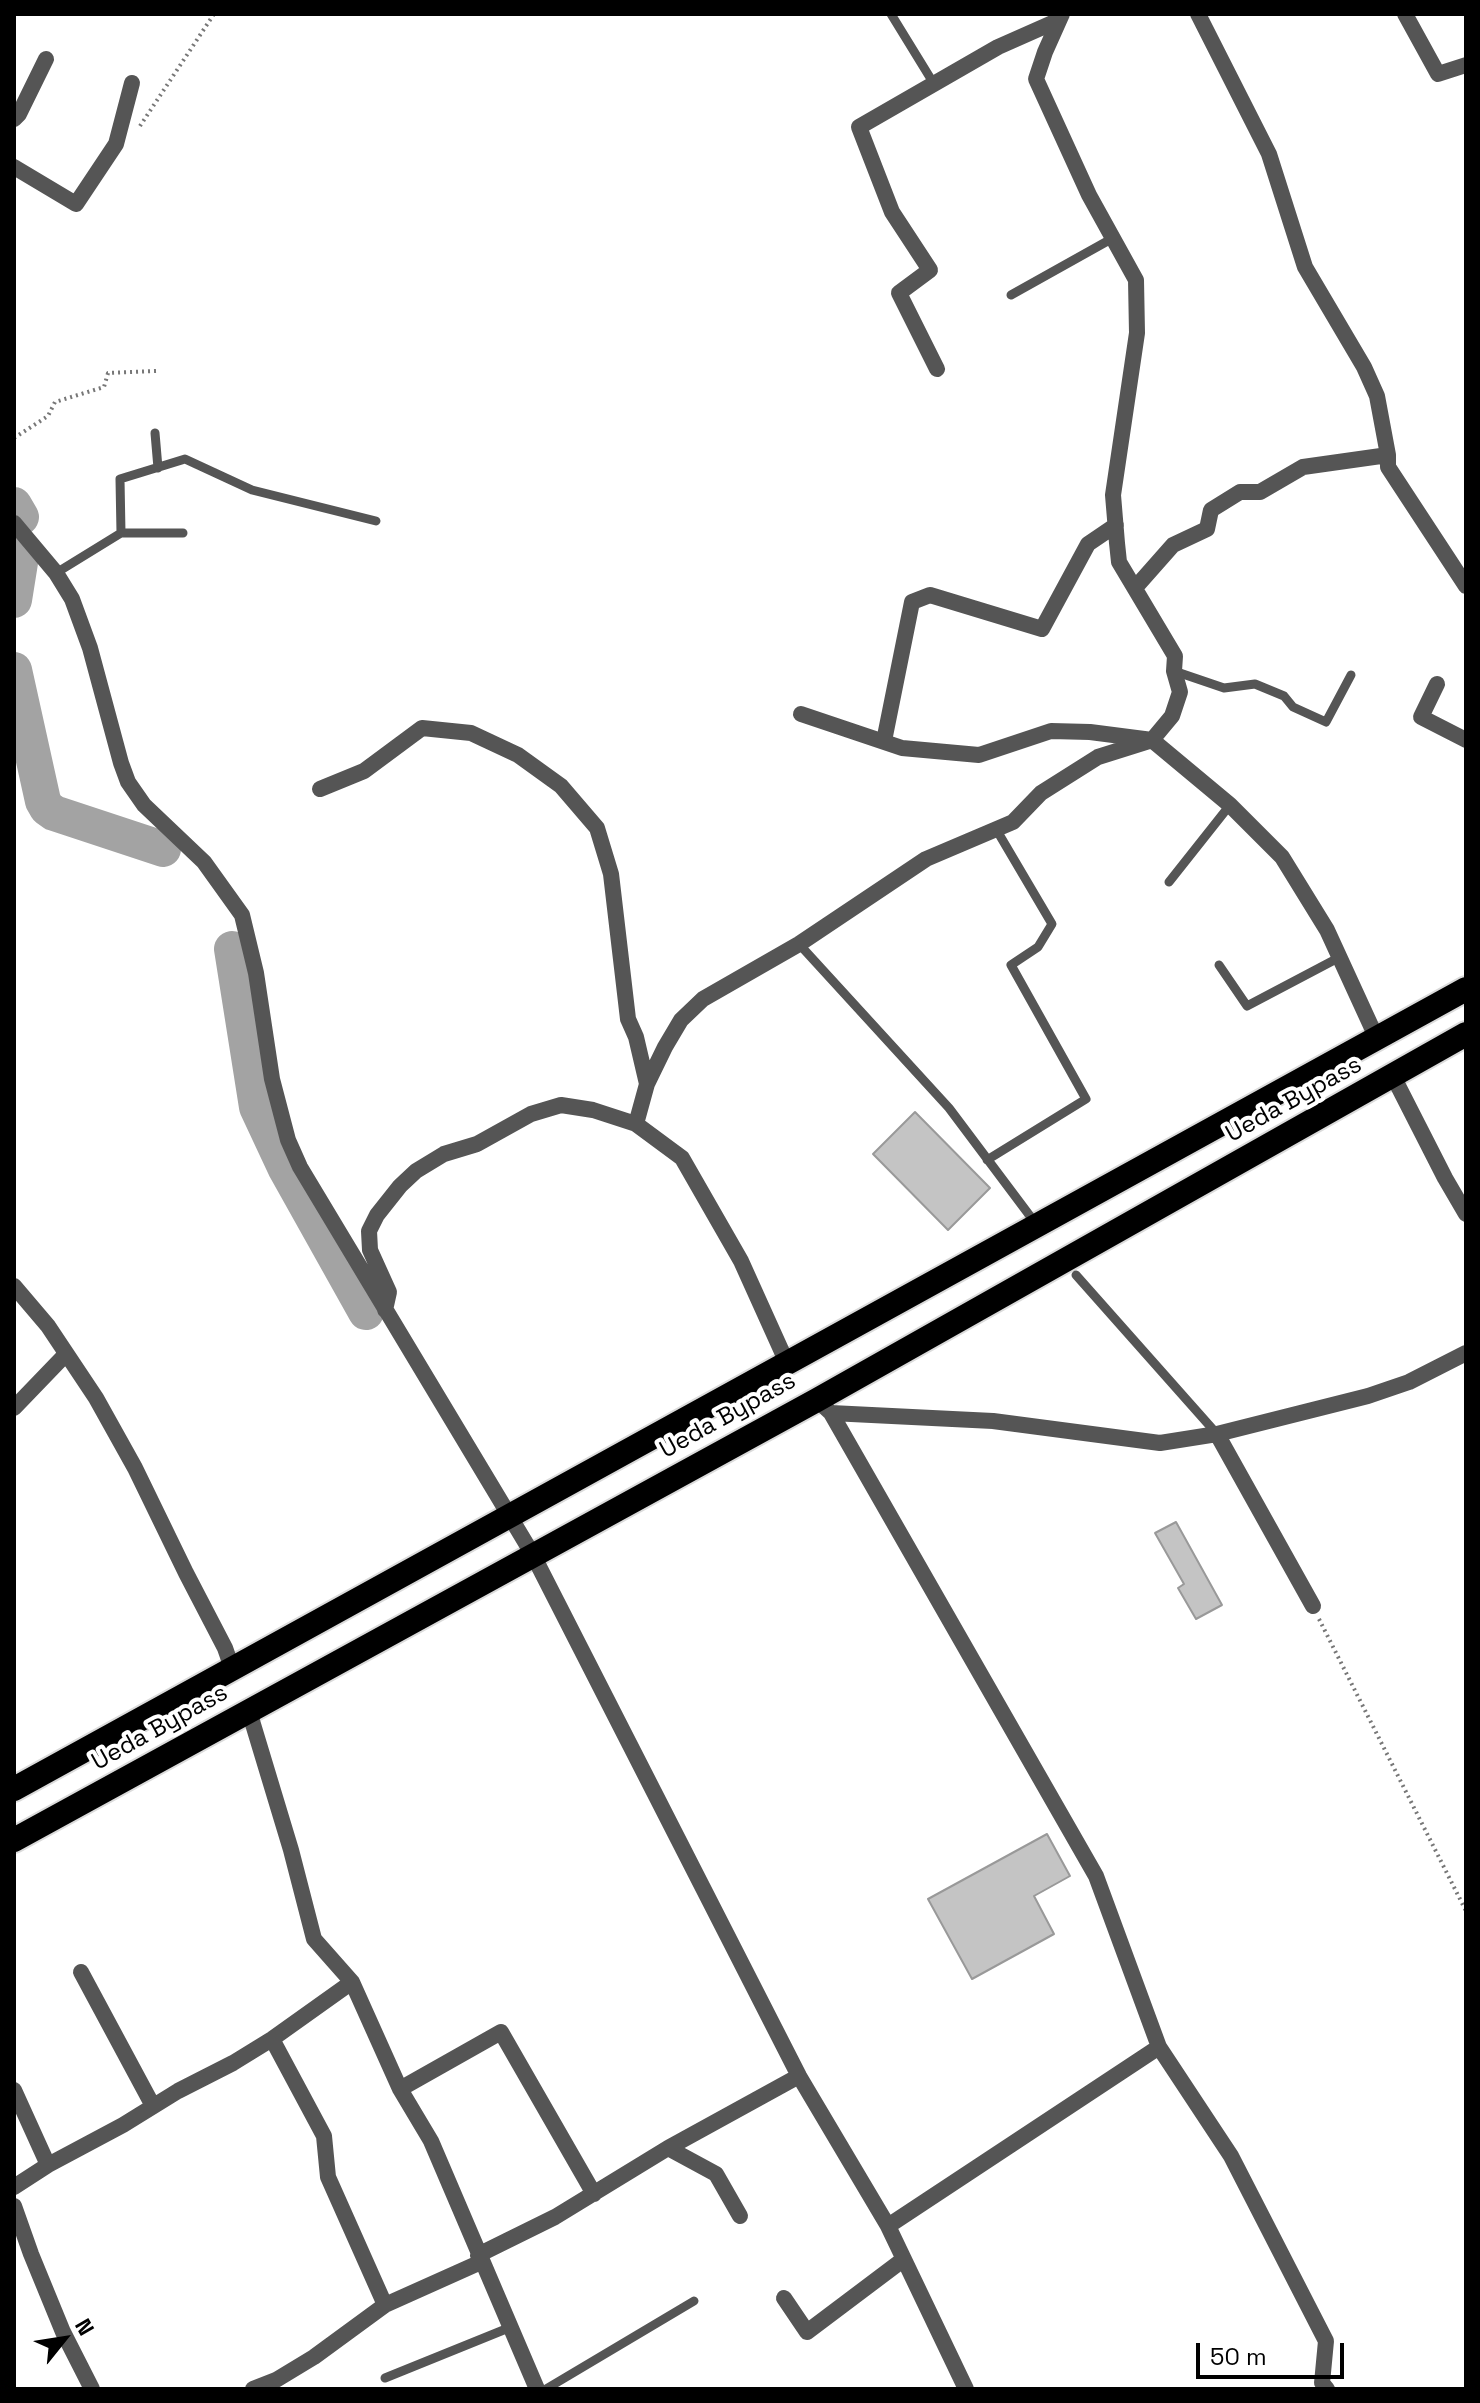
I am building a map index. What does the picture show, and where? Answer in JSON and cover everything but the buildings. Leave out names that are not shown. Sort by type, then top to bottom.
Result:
[{"type":"highway","name":"Ueda Bypass","points":[[14,1789],[1466,989]]},
{"type":"highway","name":"Ueda Bypass","points":[[14,1840],[533,1555],[824,1407],[1466,1034]]},
{"type":"street","points":[[1198,14],[1269,154],[1305,267],[1364,367],[1377,396],[1388,467],[1466,586]]},
{"type":"street","points":[[1405,14],[1438,74],[1466,65]]},
{"type":"street","points":[[937,369],[899,293],[930,270],[892,212],[859,127],[998,47],[1061,17]]},
{"type":"street","points":[[636,1124],[647,1084],[681,1020],[703,999],[799,944],[926,859],[1013,822],[1041,793],[1098,757],[1152,740],[1172,716],[1180,692],[1174,671],[1175,656],[1119,562],[1113,495],[1137,333],[1136,280],[1089,195],[1036,79],[1061,17]]},
{"type":"street","points":[[14,119],[46,59]]},
{"type":"street","points":[[14,167],[76,204],[116,144],[132,83]]},
{"type":"street","points":[[1135,588],[1173,545],[1207,529],[1211,510],[1240,492],[1260,492],[1303,467],[1388,455]]},
{"type":"street","points":[[14,523],[56,573],[72,599],[128,782],[144,805],[204,862],[242,915],[256,973],[272,1079],[288,1140],[316,1197],[533,1555],[799,2076],[888,2226],[966,2389]]},
{"type":"street","points":[[884,741],[912,602],[930,595],[1042,629],[1088,544],[1116,525]]},
{"type":"street","points":[[1437,684],[1421,717],[1466,739]]},
{"type":"street","points":[[801,714],[902,748],[979,755],[1051,731],[1090,732],[1152,740],[1230,805],[1282,857],[1327,930],[1377,1039]]},
{"type":"street","points":[[320,789],[364,771],[422,728],[471,733],[518,755],[561,786],[597,828],[611,874],[628,1019],[636,1037],[647,1084]]},
{"type":"street","points":[[1393,1076],[1466,1214]]},
{"type":"street","points":[[385,1310],[389,1292],[370,1250],[369,1231],[377,1215],[400,1186],[416,1171],[444,1154],[477,1144],[531,1114],[561,1105],[593,1110],[636,1124],[682,1158],[741,1261],[787,1363]]},
{"type":"street","points":[[14,1286],[48,1326],[96,1398],[135,1468],[225,1648],[232,1668]]},
{"type":"street","points":[[824,1407],[993,1421],[1160,1443],[1217,1434],[1368,1396],[1409,1382],[1466,1353]]},
{"type":"street","points":[[14,1408],[66,1354]]},
{"type":"street","points":[[824,1407],[1096,1876],[1159,2047],[1231,2156],[1326,2341],[1322,2383],[1327,2389]]},
{"type":"street","points":[[1217,1434],[1313,1606]]},
{"type":"street","points":[[249,1711],[314,1939],[352,1982],[400,2089],[431,2141],[537,2389]]},
{"type":"street","points":[[81,1972],[153,2106]]},
{"type":"street","points":[[14,2187],[233,2063],[352,1982]]},
{"type":"street","points":[[400,2089],[501,2032],[594,2194]]},
{"type":"street","points":[[272,2039],[324,2136],[328,2177],[385,2305]]},
{"type":"street","points":[[888,2226],[1159,2047]]},
{"type":"street","points":[[253,2389],[276,2380],[314,2357],[385,2305],[555,2217],[668,2148],[799,2076]]},
{"type":"street","points":[[14,2090],[48,2165]]},
{"type":"street","points":[[668,2148],[716,2174],[740,2216]]},
{"type":"street","points":[[14,2206],[63,2332],[92,2389]]},
{"type":"street","points":[[784,2298],[807,2332],[904,2259]]},
{"type":"lane","points":[[891,14],[934,84]]},
{"type":"lane","points":[[1011,295],[1113,238]]},
{"type":"lane","points":[[155,433],[158,468]]},
{"type":"lane","points":[[121,533],[120,479],[185,459],[252,490],[376,521]]},
{"type":"lane","points":[[56,573],[121,533],[183,533]]},
{"type":"lane","points":[[1174,671],[1224,688],[1255,684],[1284,696],[1293,707],[1326,722],[1351,675]]},
{"type":"lane","points":[[1169,882],[1230,805]]},
{"type":"lane","points":[[987,1160],[1086,1099],[1011,965],[1038,947],[1052,924],[996,829]]},
{"type":"lane","points":[[799,944],[949,1108],[1030,1216]]},
{"type":"lane","points":[[1219,965],[1247,1006],[1340,957]]},
{"type":"lane","points":[[1076,1275],[1217,1434]]},
{"type":"lane","points":[[546,2389],[694,2301]]},
{"type":"lane","points":[[385,2378],[511,2327]]},
{"type":"path","points":[[116,144],[134,135],[214,14]]},
{"type":"path","points":[[14,438],[44,418],[55,402],[104,387],[108,373],[157,371]]},
{"type":"path","points":[[1313,1606],[1466,1911]]},
{"type":"waterway","points":[[14,505],[21,517]]},
{"type":"waterway","points":[[14,600],[22,550]]},
{"type":"waterway","points":[[14,670],[47,808],[163,849]]},
{"type":"waterway","points":[[232,949],[257,1107],[286,1169],[366,1312]]}]
